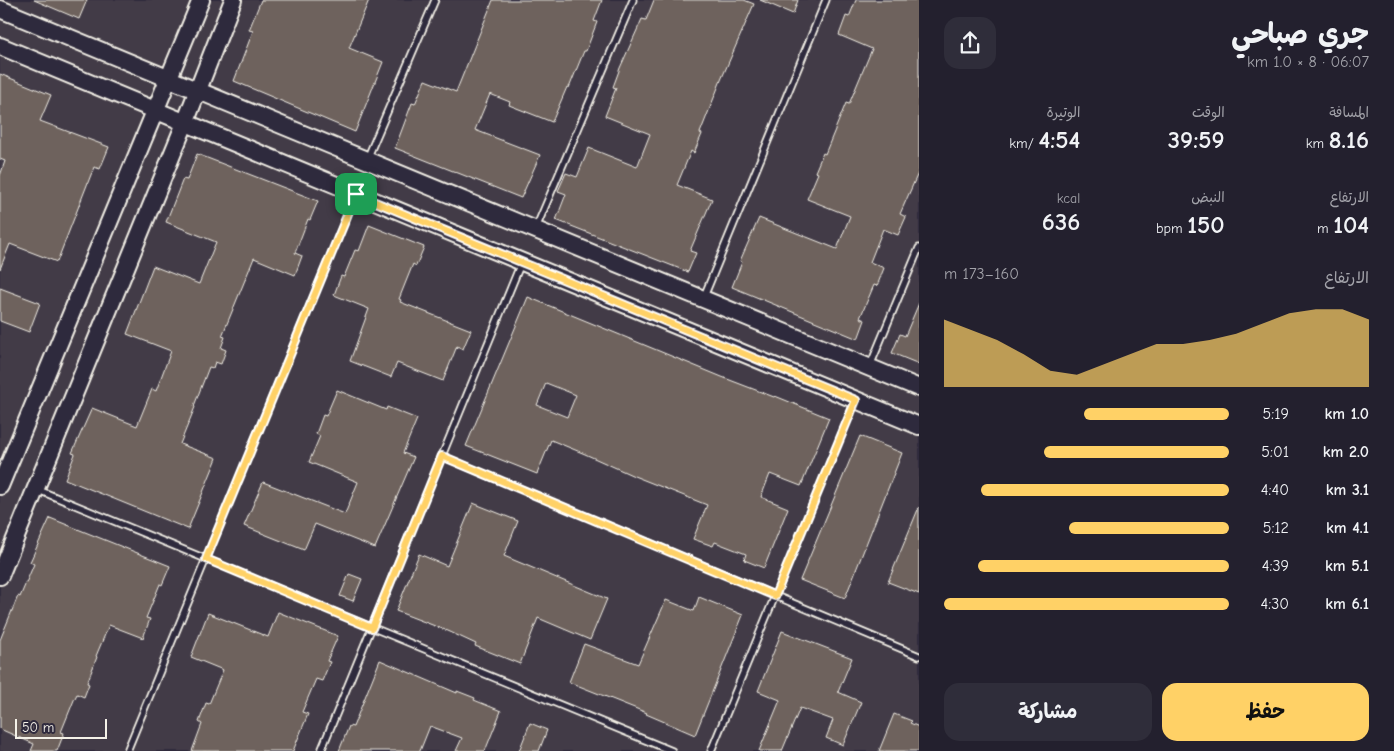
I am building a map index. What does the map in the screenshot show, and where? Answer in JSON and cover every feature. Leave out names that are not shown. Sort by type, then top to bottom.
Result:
[{"type":"street","points":[[1,479],[201,0]]},
{"type":"street","points":[[0,576],[186,123],[233,0]]},
{"type":"street","points":[[0,9],[919,388]]},
{"type":"street","points":[[0,46],[919,426]]},
{"type":"lane","points":[[366,160],[435,0]]},
{"type":"lane","points":[[535,230],[633,0]]},
{"type":"lane","points":[[703,299],[826,0]]},
{"type":"lane","points":[[127,751],[356,194]]},
{"type":"lane","points":[[869,368],[919,248]]},
{"type":"lane","points":[[321,751],[521,262]]},
{"type":"lane","points":[[711,751],[856,400]]},
{"type":"lane","points":[[442,456],[919,656]]},
{"type":"lane","points":[[36,489],[672,751]]},
{"type":"shaded area","points":[[0,0],[919,0],[919,751],[0,751]]},
{"type":"building","points":[[34,0],[87,0],[79,19]]},
{"type":"building","points":[[261,0],[369,0],[349,48],[383,62],[355,132],[234,81],[253,31],[249,30]]},
{"type":"building","points":[[493,0],[602,0],[594,21],[597,22],[586,51],[584,51],[569,88],[567,87],[552,122],[509,105],[510,102],[490,94],[475,130],[540,155],[521,198],[395,148],[412,103],[415,104],[425,80],[456,92]]},
{"type":"building","points":[[654,0],[744,0],[754,4],[721,80],[694,153],[691,151],[677,185],[712,199],[690,251],[696,253],[688,272],[556,220],[566,194],[558,191],[566,173],[577,177],[589,148],[637,167],[650,134],[605,116],[616,88],[613,87],[620,68],[642,19],[646,20]]},
{"type":"building","points":[[760,0],[798,0],[793,14]]},
{"type":"building","points":[[856,0],[919,0],[919,171],[900,214],[906,217],[898,235],[883,229],[870,262],[884,268],[877,286],[874,285],[860,318],[865,320],[858,339],[732,287],[742,262],[740,261],[759,218],[837,249],[850,216],[807,199],[818,173],[815,172],[823,153],[825,154],[846,103],[849,104],[872,49],[839,35],[846,16],[849,17]]},
{"type":"building","points":[[0,74],[51,95],[40,121],[109,147],[100,169],[94,167],[57,262],[10,244],[0,269],[0,176],[5,161],[0,159]]},
{"type":"building","points":[[197,154],[318,201],[310,220],[308,219],[295,253],[302,256],[295,275],[254,258],[222,336],[225,337],[221,348],[226,350],[221,364],[215,362],[213,368],[209,367],[180,444],[217,458],[188,529],[65,479],[75,454],[72,453],[92,408],[137,426],[152,389],[156,391],[171,351],[127,334],[153,266],[199,284],[216,242],[166,222],[183,179],[187,180]]},
{"type":"building","points":[[369,225],[424,247],[416,266],[413,264],[399,299],[401,300],[400,302],[471,330],[463,349],[457,346],[443,381],[397,363],[391,377],[350,361],[369,309],[334,295],[341,276],[344,277],[355,250],[359,251]]},
{"type":"building","points":[[0,288],[40,303],[29,332],[0,321]]},
{"type":"building","points":[[528,297],[722,377],[829,418],[801,486],[770,474],[761,497],[788,508],[764,568],[744,560],[746,554],[715,542],[713,546],[693,539],[707,505],[551,440],[537,474],[466,446]],"holes":[[[546,383],[576,395],[567,417],[537,405]]]},
{"type":"building","points":[[919,303],[919,364],[892,353],[900,334],[905,336]]},
{"type":"building","points":[[337,390],[386,410],[387,407],[417,419],[403,453],[414,457],[375,548],[315,524],[304,550],[244,526],[263,482],[345,514],[358,482],[309,462],[320,436],[316,434],[323,415],[326,416]]},
{"type":"building","points":[[860,436],[902,453],[845,598],[800,580]]},
{"type":"building","points":[[473,503],[518,521],[504,556],[607,599],[590,640],[538,618],[520,664],[475,646],[476,644],[448,631],[396,611],[419,554],[447,566]]},
{"type":"building","points":[[919,507],[919,594],[888,582]]},
{"type":"building","points":[[50,518],[170,566],[162,585],[160,584],[146,618],[150,619],[143,638],[109,625],[96,656],[84,697],[77,694],[74,700],[61,732],[64,733],[57,751],[31,751],[34,744],[0,729],[0,640],[18,596],[20,597],[34,564],[30,562]]},
{"type":"building","points":[[349,574],[362,579],[353,601],[340,596]]},
{"type":"building","points":[[699,597],[743,615],[695,735],[647,713],[569,682],[584,644],[638,664],[666,600],[694,611]]},
{"type":"building","points":[[278,612],[338,636],[327,661],[330,662],[322,681],[316,679],[302,712],[308,714],[293,751],[192,751],[202,724],[199,722],[206,703],[209,704],[223,670],[191,657],[208,613],[268,637]]},
{"type":"building","points":[[782,631],[852,658],[838,692],[861,702],[843,745],[826,738],[833,720],[800,708],[782,751],[759,751],[780,700],[758,691]]},
{"type":"building","points":[[380,660],[457,693],[457,691],[475,698],[474,700],[501,711],[485,751],[456,751],[462,738],[430,726],[420,751],[339,751],[349,726],[353,727]]},
{"type":"building","points":[[894,714],[912,721],[910,723],[919,727],[919,751],[879,751]]},
{"type":"building","points":[[530,723],[547,730],[539,751],[519,751]]},
{"type":"route","points":[[356,194],[856,400],[775,596],[442,456],[372,628],[206,559],[356,194]]}]
